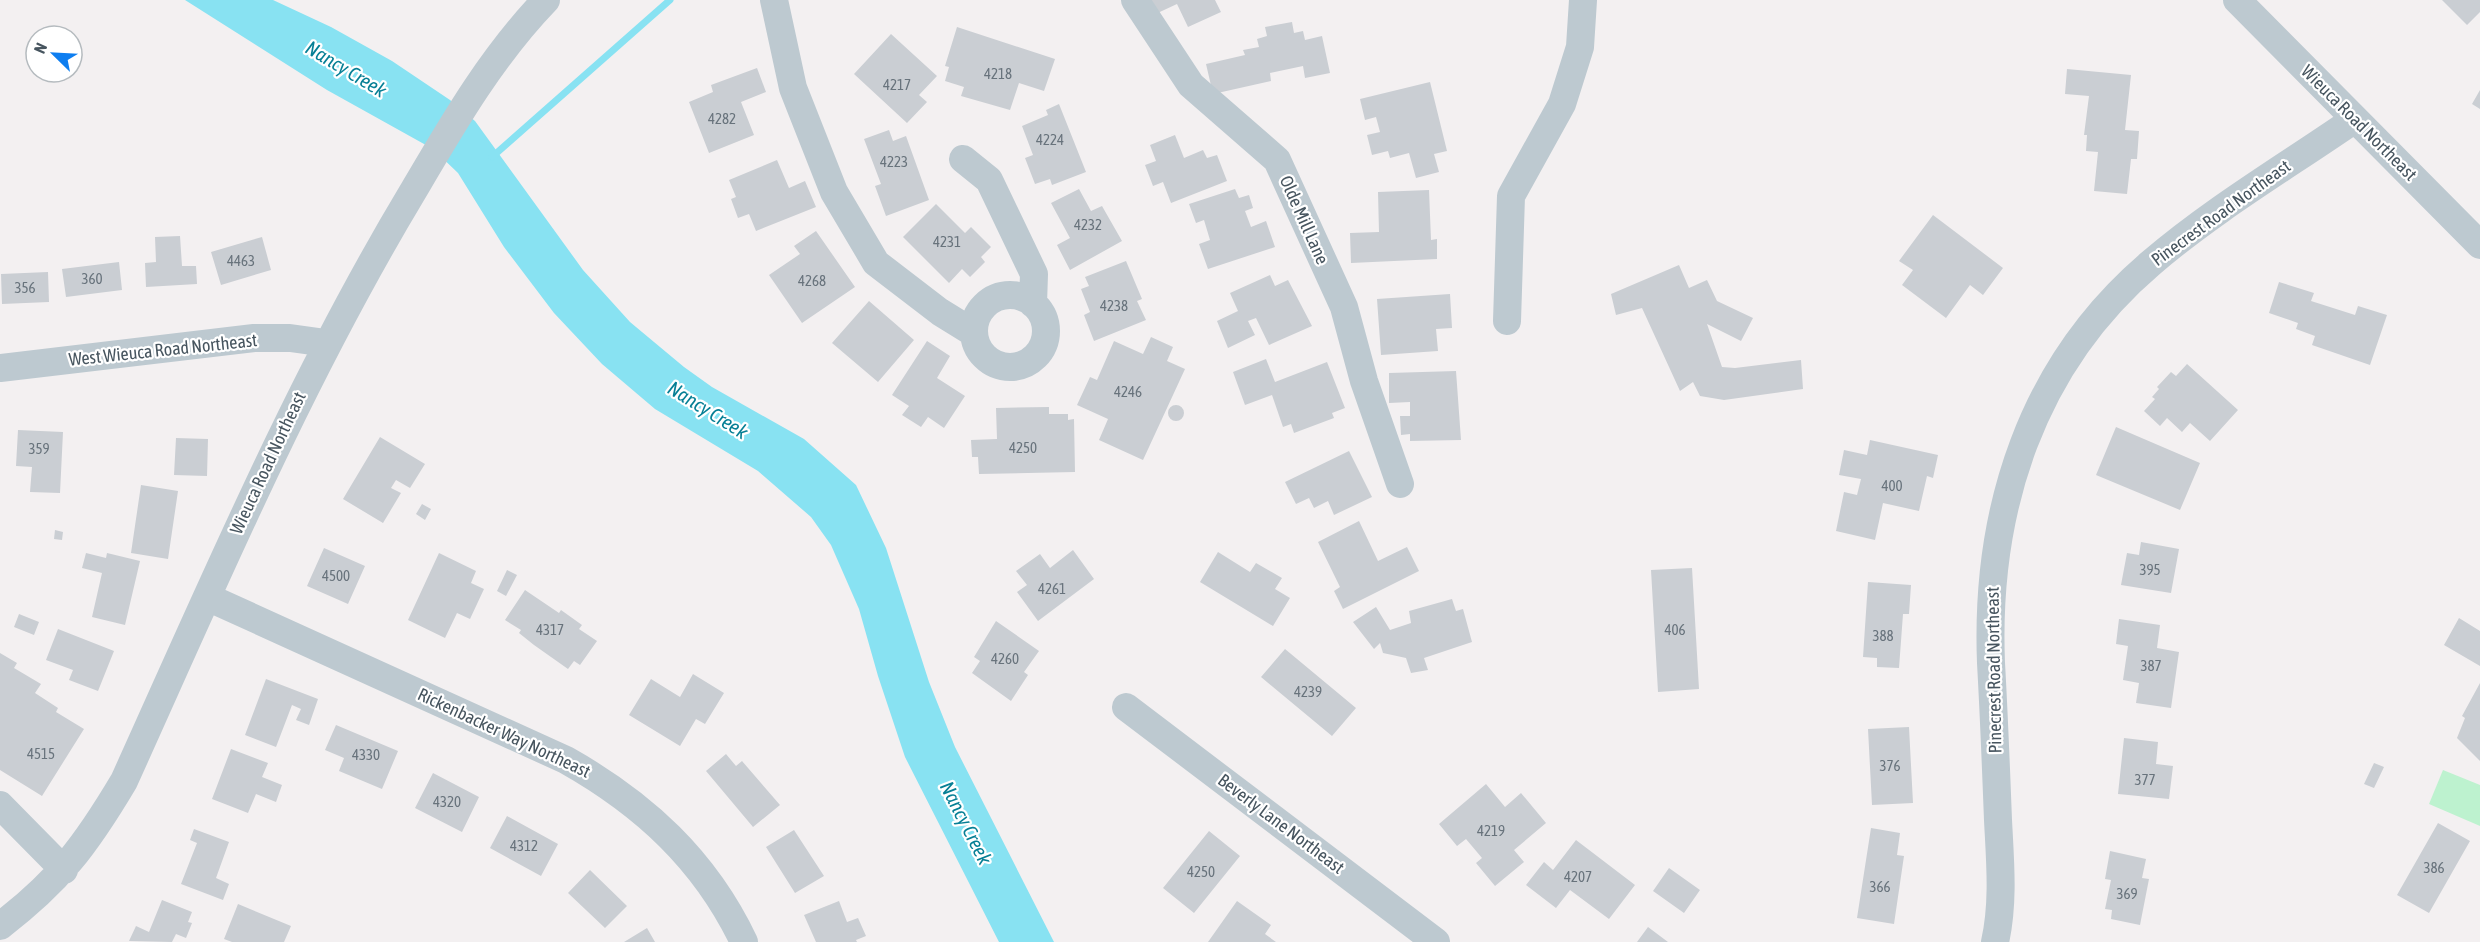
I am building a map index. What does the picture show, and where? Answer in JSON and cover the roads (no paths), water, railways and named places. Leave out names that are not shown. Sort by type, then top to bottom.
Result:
[{"type":"street","name":"Wieuca Road Northeast","points":[[0,926],[32,902],[64,870],[92,834],[123,781],[326,343],[372,259],[471,94],[510,42],[546,0]]},
{"type":"street","name":"Olde Mill Lane","points":[[1135,0],[1191,85],[1277,160],[1344,307],[1364,381],[1400,484]]},
{"type":"street","points":[[1507,321],[1510,196],[1562,104],[1580,47],[1583,0]]},
{"type":"street","name":"Wieuca Road Northeast","points":[[2237,0],[2480,245]]},
{"type":"street","points":[[776,4],[793,88],[834,192],[876,262],[940,312],[974,333]]},
{"type":"street","name":"Pinecrest Road Northeast","points":[[1995,942],[2001,888],[1990,630],[1992,573],[2008,488],[2027,434],[2044,397],[2069,356],[2093,323],[2149,265],[2186,235],[2355,119]]},
{"type":"street","points":[[963,159],[988,180],[1034,274],[1033,304]]},
{"type":"street","points":[[1011,295],[1033,304],[1041,313],[1045,336],[1035,357],[1014,367],[991,362],[982,355],[974,333],[975,321],[989,302],[1011,295]]},
{"type":"street","name":"West Wieuca Road Northeast","points":[[0,368],[254,338],[290,338],[326,343]]},
{"type":"street","name":"Rickenbacker Way Northeast","points":[[207,597],[566,760],[606,783],[644,811],[691,858],[732,918],[744,942]]},
{"type":"street","name":"Beverly Lane Northeast","points":[[1126,707],[1436,942]]},
{"type":"street","points":[[0,805],[64,870]]},
{"type":"water","name":"Nancy Creek","points":[[185,0],[273,0],[331,27],[392,61],[450,100],[475,121],[583,270],[630,322],[712,387],[804,439],[856,485],[886,548],[929,682],[955,747],[1054,942],[999,942],[905,757],[859,609],[831,545],[811,517],[758,471],[655,409],[602,364],[554,313],[504,247],[458,173],[433,149],[327,90]]},
{"type":"waterway","points":[[492,157],[670,0]]}]
